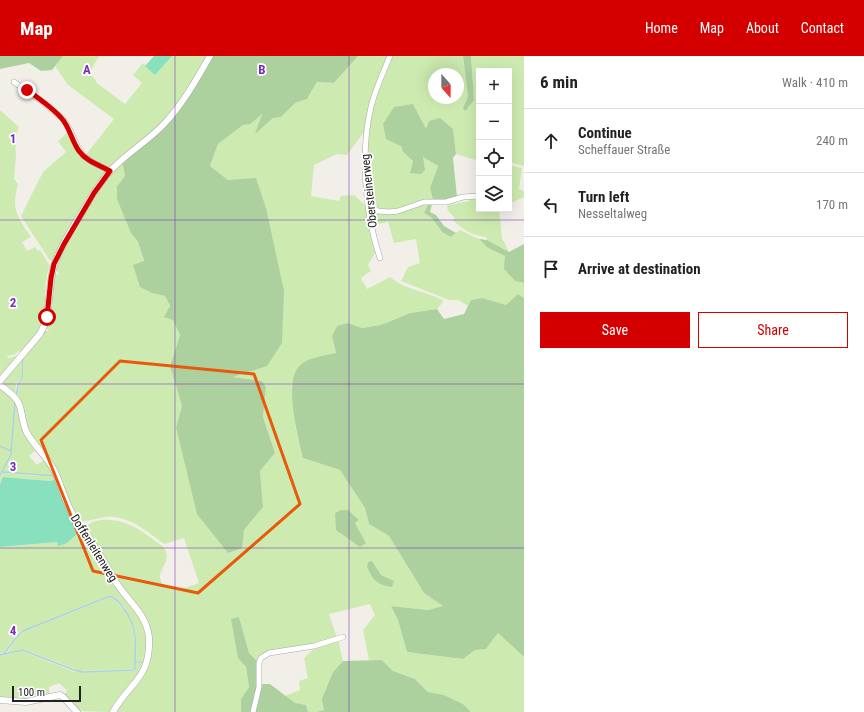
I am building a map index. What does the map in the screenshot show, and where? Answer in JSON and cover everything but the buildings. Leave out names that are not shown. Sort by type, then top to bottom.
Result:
[{"type":"street","points":[[0,381],[40,334],[44,326],[47,317],[49,291],[54,264],[94,193],[110,171],[165,122],[182,103],[210,56]]},
{"type":"street","name":"Obersteinerweg","points":[[380,258],[369,207],[365,172],[365,140],[371,107],[390,56]]},
{"type":"street","points":[[14,82],[43,102],[63,119],[79,150],[85,157],[110,171]]},
{"type":"street","points":[[369,207],[378,211],[389,212],[398,211],[424,202],[446,202],[463,197],[476,196]]},
{"type":"street","name":"Doffenleitenweg","points":[[0,385],[19,403],[22,420],[28,434],[54,470],[77,522],[101,556],[120,589],[144,618],[148,630],[149,647],[144,668],[140,677],[123,696],[113,712]]},
{"type":"street","points":[[253,712],[259,687],[259,663],[261,658],[269,653],[314,646],[343,637]]},
{"type":"street","points":[[0,700],[26,702],[60,695],[77,712]]},
{"type":"highlighted area","points":[[120,361],[254,374],[300,504],[198,593],[93,571],[41,440]]},
{"type":"green space","points":[[0,56],[63,56],[52,70],[41,71],[29,63],[0,69]]},
{"type":"green space","points":[[63,56],[99,56],[90,72],[97,83],[125,104],[142,83],[133,75],[143,63],[155,75],[172,56],[208,56],[179,103],[155,130],[111,166],[107,167],[85,156],[114,119],[68,85],[55,66]]},
{"type":"green space","points":[[154,56],[172,56],[155,75],[145,66]]},
{"type":"green space","points":[[212,56],[358,56],[334,83],[317,82],[307,99],[295,103],[281,117],[273,118],[255,134],[262,114],[250,124],[243,125],[218,144],[210,166],[228,180],[256,178],[266,208],[284,291],[282,343],[267,366],[233,377],[262,381],[266,387],[263,417],[275,453],[260,471],[263,507],[244,530],[242,548],[228,553],[197,514],[176,427],[182,406],[170,366],[180,335],[173,320],[164,317],[170,306],[165,296],[152,293],[140,287],[133,265],[144,261],[138,242],[131,233],[117,199],[117,186],[125,176],[122,162],[153,137]]},
{"type":"green space","points":[[358,56],[388,56],[369,109],[364,132],[347,155],[337,154],[314,165],[311,196],[339,201],[341,196],[354,195],[366,206],[375,253],[368,265],[371,271],[361,278],[367,289],[390,277],[402,285],[436,297],[443,300],[443,302],[437,309],[410,313],[381,325],[362,328],[348,323],[332,336],[336,353],[308,360],[292,383],[296,430],[303,458],[340,470],[365,508],[369,524],[389,536],[424,593],[444,606],[428,610],[391,606],[398,620],[407,652],[463,659],[475,650],[486,649],[498,633],[524,657],[524,712],[471,712],[463,704],[444,695],[428,692],[415,679],[393,671],[382,660],[369,660],[363,630],[375,615],[370,604],[329,614],[337,638],[263,655],[257,661],[249,653],[239,618],[238,657],[246,667],[249,687],[241,699],[241,712],[114,712],[143,676],[149,628],[123,591],[85,528],[86,526],[101,520],[123,522],[129,525],[142,532],[164,548],[167,557],[160,573],[163,586],[179,590],[199,583],[184,538],[164,544],[137,525],[114,517],[78,521],[55,470],[27,430],[17,398],[19,386],[23,376],[24,356],[45,331],[49,330],[46,328],[50,319],[51,292],[54,272],[57,275],[59,274],[56,268],[66,245],[103,185],[122,162],[125,176],[117,186],[131,233],[138,242],[152,293],[165,296],[180,335],[170,366],[182,406],[176,427],[221,543],[228,553],[263,507],[260,471],[275,453],[263,417],[266,387],[262,381],[232,377],[228,180],[210,166],[218,144],[243,125],[262,113],[256,133],[273,118],[281,117],[295,103],[307,99],[317,82],[334,83]],"holes":[[[334,518],[359,520],[355,523],[366,543]]]},
{"type":"green space","points":[[391,56],[463,56],[468,96],[463,108],[474,100],[471,56],[524,56],[524,166],[512,163],[512,68],[476,68],[476,160],[456,154],[453,129],[427,129],[401,146],[403,152],[413,161],[410,172],[423,157],[438,166],[430,188],[433,200],[413,207],[398,210],[384,210],[377,208],[373,205],[370,199],[368,190],[366,147],[372,108],[378,88]]},
{"type":"green space","points":[[463,56],[471,56],[474,100],[465,111],[463,108],[468,96]]},
{"type":"green space","points":[[413,104],[426,129],[429,121],[440,118],[453,129],[456,154],[453,158],[457,197],[446,200],[433,200],[430,188],[438,166],[423,157],[425,170],[421,174],[410,173],[413,161],[403,152],[401,146],[386,139],[383,124],[394,107]]},
{"type":"green space","points":[[0,110],[19,127],[15,137],[16,156],[14,179],[18,184],[15,206],[19,218],[31,237],[22,242],[27,251],[35,247],[38,251],[40,250],[50,266],[46,279],[45,308],[42,322],[38,330],[20,352],[18,351],[16,354],[7,356],[8,358],[17,356],[0,375]]},
{"type":"green space","points":[[69,131],[78,151],[105,171],[105,173],[52,261],[49,259],[21,216],[43,172],[66,152],[58,141]]},
{"type":"green space","points":[[512,166],[522,168],[519,189],[524,191],[524,197],[512,203]]},
{"type":"green space","points":[[472,198],[476,198],[476,212],[499,212],[502,238],[509,252],[487,240],[486,237],[468,232],[453,220],[455,218],[449,212],[447,208],[448,205],[469,201]]},
{"type":"green space","points":[[428,204],[424,213],[432,218],[442,232],[451,237],[460,230],[479,239],[488,248],[505,256],[515,281],[524,283],[524,298],[518,294],[506,306],[482,298],[471,300],[468,306],[458,300],[449,300],[401,281],[408,267],[420,263],[416,239],[394,243],[388,222],[373,225],[371,213]]},
{"type":"green space","points":[[428,204],[432,204],[430,212],[436,215],[444,226],[456,233],[451,237],[442,232],[432,218],[424,213]]},
{"type":"green space","points":[[479,239],[487,240],[509,252],[524,244],[524,283],[515,281],[504,269],[505,256],[488,248]]},
{"type":"green space","points":[[518,294],[524,298],[524,657],[498,633],[486,649],[475,650],[463,659],[407,652],[398,620],[391,606],[428,610],[443,606],[424,593],[389,536],[369,524],[365,508],[340,470],[303,458],[292,400],[294,377],[300,365],[310,359],[336,353],[332,336],[337,326],[348,323],[362,328],[381,325],[410,313],[437,309],[444,319],[464,314],[471,300],[482,298],[506,305]]},
{"type":"green space","points":[[22,358],[21,377],[16,385],[15,396],[6,389],[3,380]]},
{"type":"green space","points":[[0,388],[8,396],[14,399],[12,433],[15,402],[37,449],[29,456],[37,465],[45,459],[55,475],[45,476],[55,477],[55,480],[50,481],[4,477],[0,485],[0,478],[3,473],[39,475],[3,472],[11,454],[13,439],[11,439],[11,450],[0,445]]},
{"type":"green space","points":[[0,446],[11,451],[0,476]]},
{"type":"green space","points":[[3,477],[50,481],[55,480],[81,530],[67,543],[58,546],[57,542],[0,547],[0,485]]},
{"type":"green space","points":[[341,510],[348,510],[359,520],[355,523],[366,543],[360,547],[336,530],[335,513]]},
{"type":"green space","points":[[81,530],[142,618],[148,640],[145,661],[136,661],[136,639],[132,620],[116,598],[110,595],[19,632],[4,653],[0,654],[0,547],[57,542],[58,545]]},
{"type":"green space","points":[[372,561],[381,575],[394,581],[392,587],[383,585],[374,579],[367,567],[368,562]]},
{"type":"green space","points":[[110,597],[124,610],[131,624],[134,638],[135,669],[82,672],[136,671],[136,663],[144,663],[142,669],[111,712],[79,711],[64,695],[67,690],[59,683],[49,687],[50,696],[23,700],[0,699],[0,656],[23,651],[75,672],[75,669],[24,649],[7,653],[19,635],[23,632]]},
{"type":"green space","points":[[239,617],[249,653],[257,661],[257,684],[270,684],[295,703],[306,705],[308,712],[241,712],[241,699],[249,687],[246,667],[238,658],[231,619]]},
{"type":"green space","points":[[338,640],[343,661],[333,672],[324,710],[308,712],[306,705],[295,704],[285,696],[300,690],[299,681],[308,678],[304,658],[316,647]]},
{"type":"green space","points":[[382,660],[393,671],[415,679],[428,692],[444,695],[463,704],[471,712],[316,712],[324,710],[322,699],[333,672],[343,661]]},
{"type":"waterway","points":[[45,307],[51,267]]},
{"type":"waterway","points":[[16,397],[18,385],[22,377],[23,356]]},
{"type":"waterway","points":[[0,476],[11,454],[15,400]]},
{"type":"waterway","points":[[0,446],[11,451]]},
{"type":"waterway","points":[[3,472],[55,476]]},
{"type":"waterway","points":[[4,654],[23,631],[110,596],[121,605],[131,622],[135,634],[135,662]]},
{"type":"waterway","points":[[0,655],[23,650],[74,670],[83,672],[135,670],[135,662],[145,662]]},
{"type":"route","points":[[27,90],[63,119],[79,150],[85,157],[110,171],[94,193],[54,264],[48,297],[47,317]]}]
